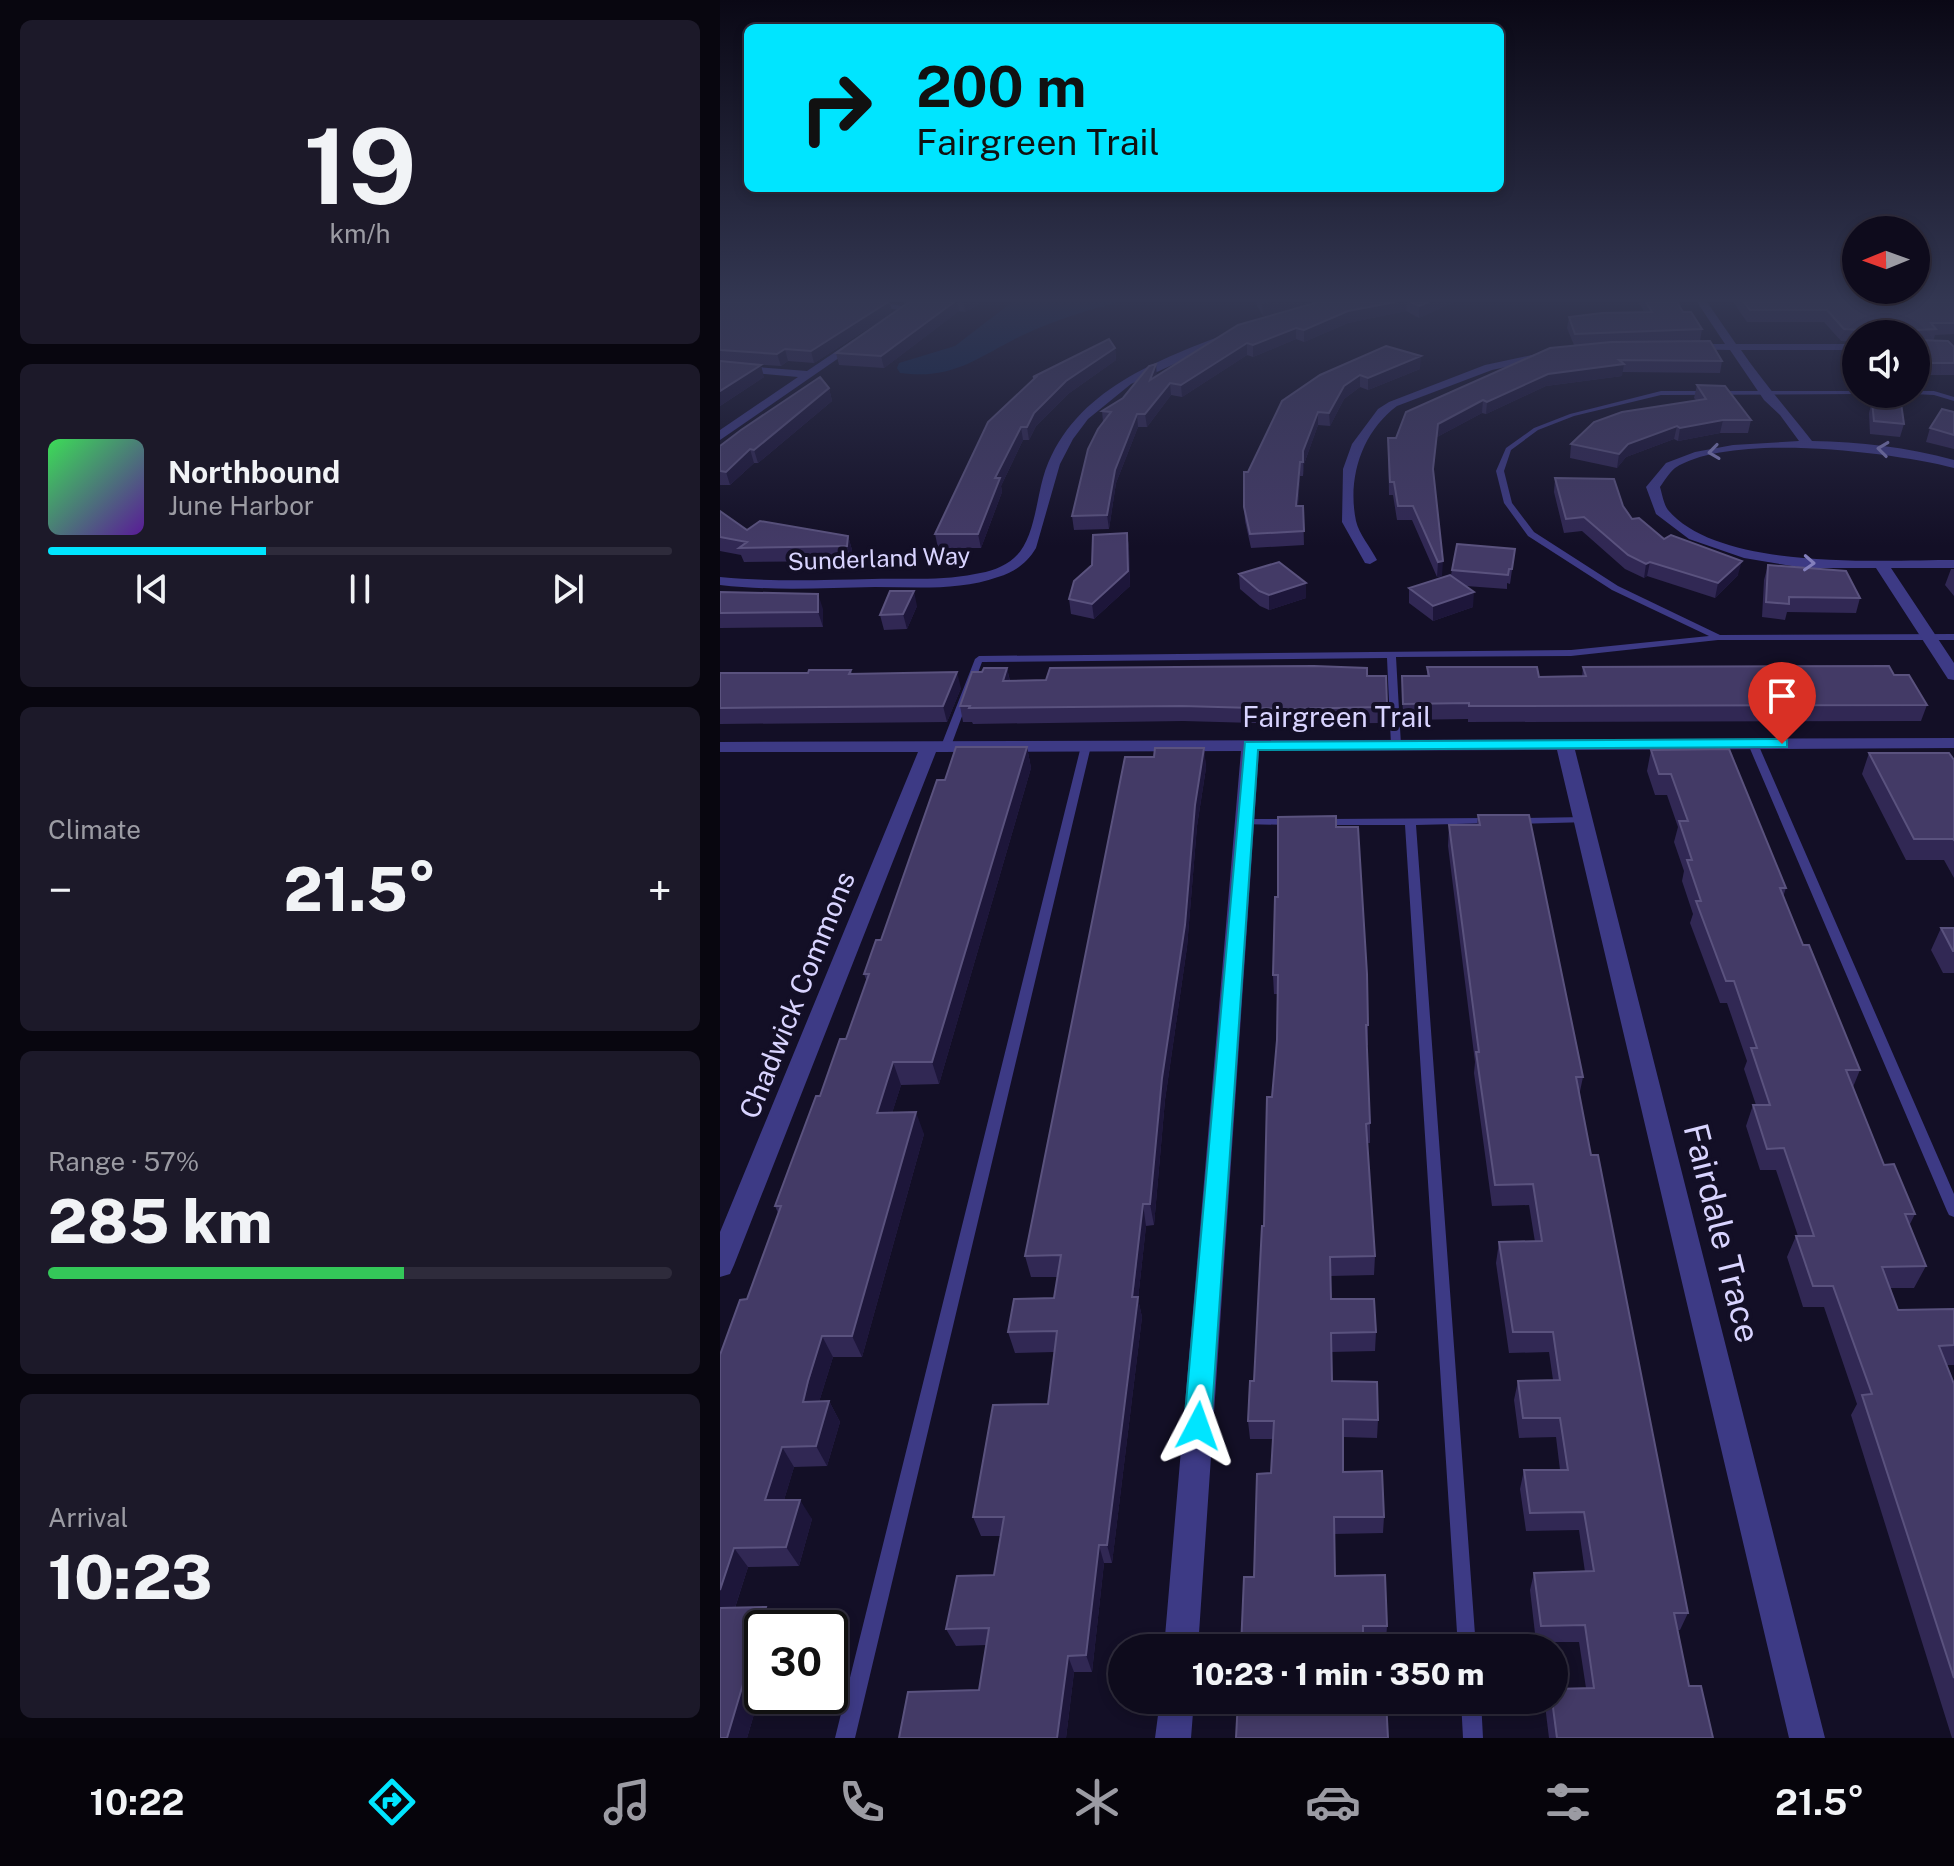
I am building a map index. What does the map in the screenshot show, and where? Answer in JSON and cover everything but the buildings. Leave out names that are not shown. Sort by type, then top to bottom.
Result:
[{"type":"street","points":[[720,436],[798,383]]},
{"type":"street","name":"Sunderland Way","points":[[720,581],[774,585],[946,582],[980,578],[1009,567],[1026,553],[1053,464],[1068,436],[1085,414],[1126,383]]},
{"type":"street","points":[[1370,560],[1349,522],[1349,469],[1358,444],[1384,409],[1449,383]]},
{"type":"street","points":[[1758,383],[1810,447]]},
{"type":"street","points":[[1766,395],[1770,413],[1792,447]]},
{"type":"street","points":[[1954,464],[1939,458],[1879,448],[1792,447],[1706,452],[1669,465],[1653,487],[1661,511],[1694,536],[1749,555],[1804,564],[1954,564]]},
{"type":"street","points":[[1881,565],[1954,675]]},
{"type":"street","name":"Fairgreen Trail","points":[[720,747],[1954,743]]},
{"type":"street","name":"Fairdale Trace","points":[[1565,745],[1586,820],[1807,1738]]},
{"type":"street","name":"Chadwick Commons","points":[[720,1265],[937,746]]},
{"type":"street","points":[[1182,1634],[1250,746]]},
{"type":"street","points":[[1173,1738],[1176,1714]]},
{"type":"lane","points":[[1719,638],[1615,588],[1531,534],[1508,503],[1500,471],[1508,449],[1536,429],[1572,415],[1661,393],[1842,393]]},
{"type":"lane","points":[[1930,393],[1954,399]]},
{"type":"lane","points":[[937,746],[979,659],[1571,653],[1719,638],[1954,637]]},
{"type":"lane","points":[[1391,655],[1396,745]]},
{"type":"lane","points":[[1753,744],[1954,1211]]},
{"type":"lane","points":[[845,1738],[1086,746]]},
{"type":"lane","points":[[1319,822],[1586,820]]},
{"type":"lane","points":[[1410,821],[1466,1634]]},
{"type":"lane","points":[[1244,822],[1304,822]]},
{"type":"lane","points":[[1472,1714],[1473,1738]]},
{"type":"route","points":[[1198,1426],[1250,746],[1782,744]]}]
